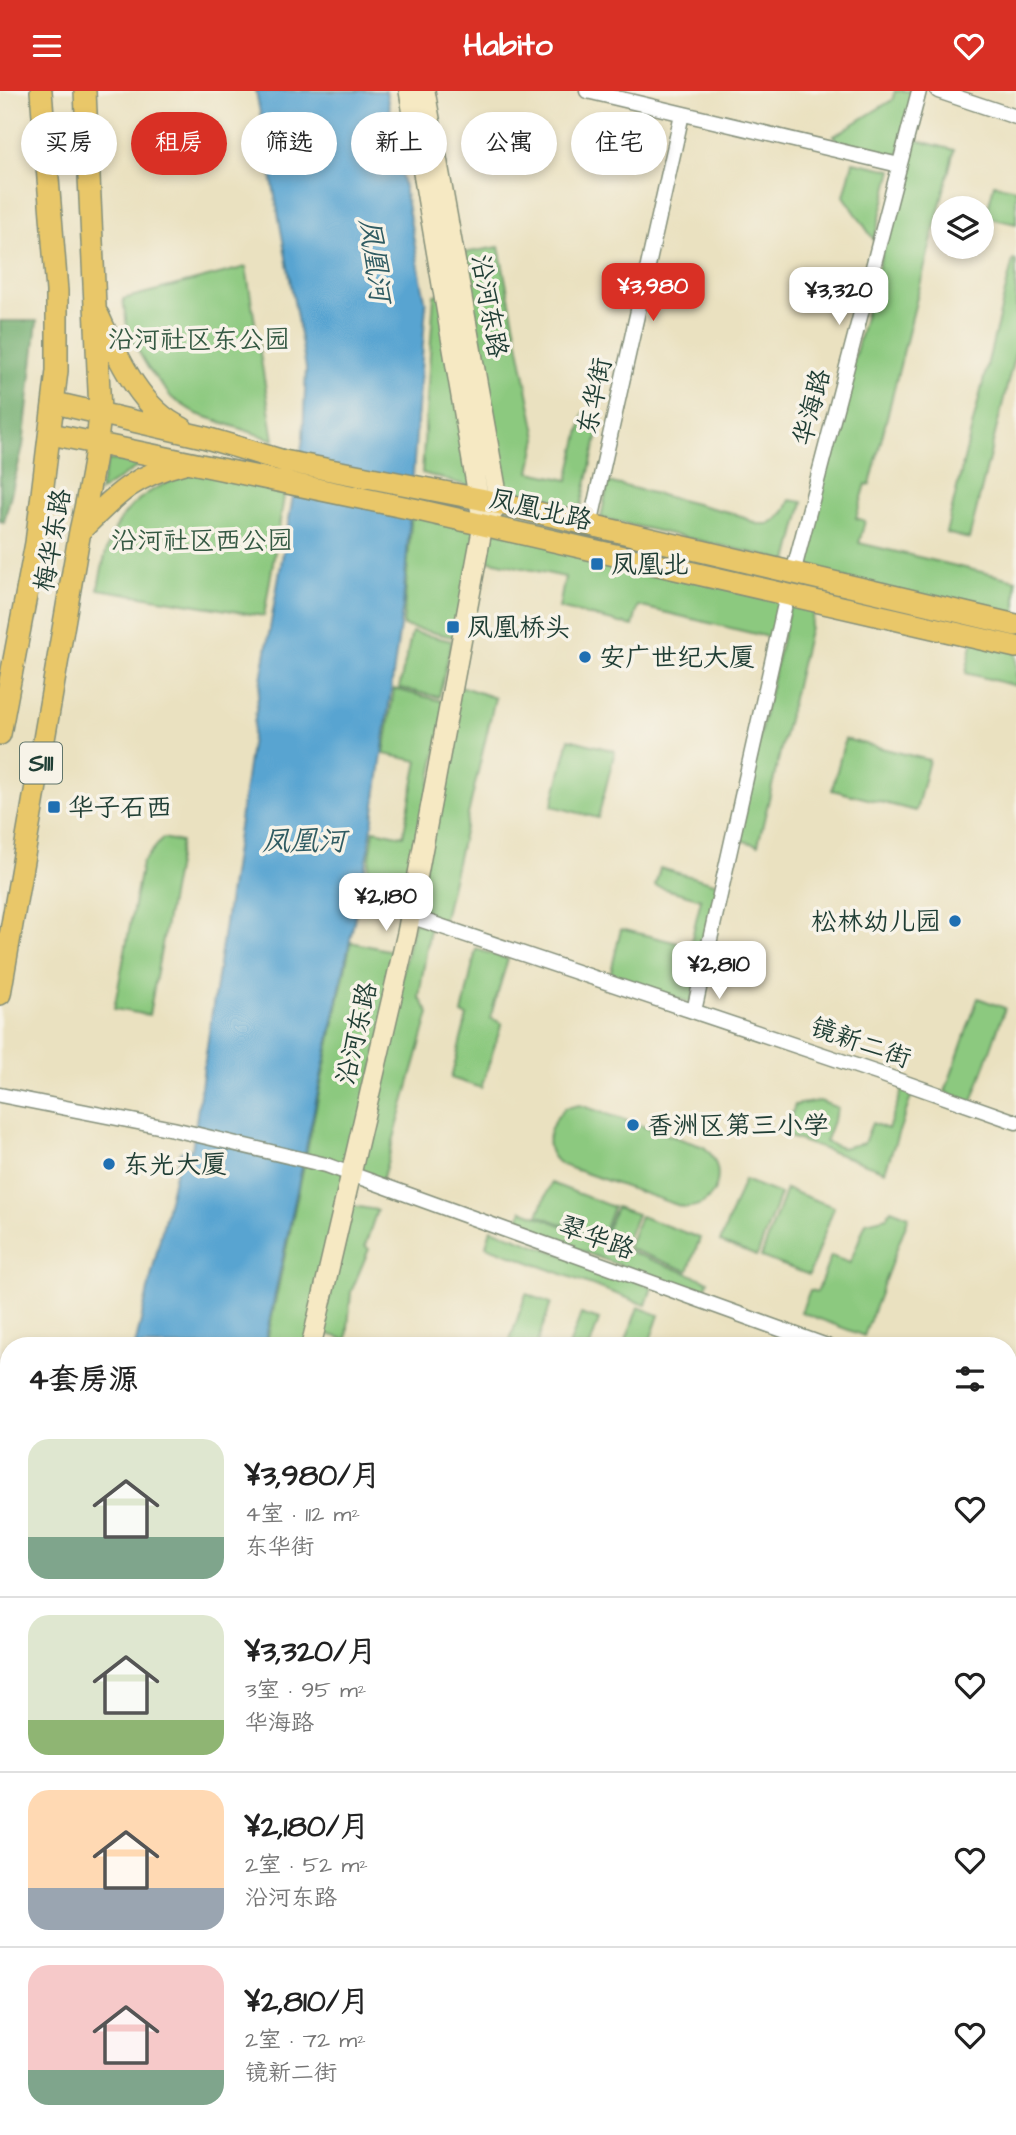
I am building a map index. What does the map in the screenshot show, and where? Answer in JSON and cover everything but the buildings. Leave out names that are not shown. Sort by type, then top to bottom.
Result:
[{"type":"main road","name":"梅华东路","points":[[0,734],[36,543],[55,403],[57,291],[41,91]]},
{"type":"main road","name":"梅华东路","points":[[0,994],[97,443],[100,412],[85,91]]},
{"type":"main road","points":[[93,305],[122,365],[145,398],[173,424],[203,437]]},
{"type":"main road","name":"凤凰北路","points":[[55,403],[203,437],[295,463],[420,500],[483,525],[1016,647]]},
{"type":"main road","name":"凤凰北路","points":[[51,434],[189,461],[287,484],[420,500],[490,502],[1016,625]]},
{"type":"main road","points":[[80,531],[129,484],[156,470],[189,461]]},
{"type":"street","name":"沿河东路","points":[[409,91],[490,502]]},
{"type":"street","name":"沿河东路","points":[[312,1337],[410,916],[483,525],[490,502],[425,91]]},
{"type":"street","points":[[587,91],[900,165]]},
{"type":"street","name":"华海路","points":[[793,573],[919,91]]},
{"type":"street","points":[[938,91],[1016,117]]},
{"type":"street","name":"东华街","points":[[590,525],[682,114]]},
{"type":"street","points":[[694,1011],[787,595]]},
{"type":"street","name":"镜新二街","points":[[410,916],[1016,1122]]},
{"type":"street","name":"翠华路","points":[[0,1095],[173,1129],[326,1165],[802,1337]]},
{"type":"green space","points":[[895,91],[916,91],[897,160],[841,147],[834,136],[892,100]]},
{"type":"green space","points":[[912,139],[954,150],[942,196],[931,196],[931,242],[870,485],[866,484],[856,518],[865,521],[859,543],[1016,580],[1016,619],[799,568]]},
{"type":"green space","points":[[853,162],[892,170],[874,240],[844,196]]},
{"type":"green space","points":[[994,184],[1016,189],[1016,224],[994,219],[994,196],[991,196]]},
{"type":"green space","points":[[499,247],[537,438],[530,472],[568,480],[584,413],[602,416],[580,511],[495,493],[463,253]]},
{"type":"green space","points":[[1013,260],[1016,261],[1016,350],[969,539],[946,533]]},
{"type":"green space","name":"沿河社区东公园","points":[[246,267],[274,440],[197,414],[172,398],[148,368],[128,333],[123,299]]},
{"type":"green space","points":[[449,292],[479,489],[422,473],[434,295]]},
{"type":"green space","points":[[0,321],[37,321],[23,446],[4,522],[0,521]]},
{"type":"green space","points":[[108,460],[146,461],[99,492]]},
{"type":"green space","name":"沿河社区西公园","points":[[197,472],[285,491],[264,616],[98,589],[109,544],[126,512],[154,489]]},
{"type":"green space","points":[[608,482],[736,514],[757,524],[768,524],[777,519],[790,500],[803,502],[788,561],[601,518]]},
{"type":"green space","points":[[412,511],[480,527],[458,638],[403,626]]},
{"type":"green space","points":[[487,529],[782,596],[772,638],[638,606],[633,626],[559,608],[565,577],[481,559]]},
{"type":"green space","points":[[791,599],[815,606],[758,845],[736,839]]},
{"type":"green space","points":[[412,632],[452,641],[439,697],[399,688]]},
{"type":"green space","points":[[973,639],[1016,649],[1016,686],[966,673]]},
{"type":"green space","points":[[457,685],[495,698],[443,923],[416,914]]},
{"type":"green space","points":[[394,689],[446,702],[408,896],[366,886],[374,830],[403,836],[418,761],[384,754]]},
{"type":"green space","points":[[569,739],[615,751],[598,818],[552,806]]},
{"type":"green space","points":[[845,739],[929,760],[916,811],[832,790]]},
{"type":"green space","points":[[163,838],[181,842],[149,1015],[114,1009],[142,863]]},
{"type":"green space","points":[[660,868],[718,884],[691,1003],[610,976],[621,929],[690,946],[701,899],[655,886]]},
{"type":"green space","points":[[414,922],[430,928],[419,997],[429,1013],[382,1181],[356,1171]]},
{"type":"green space","points":[[351,942],[401,953],[310,1337],[268,1337]]},
{"type":"green space","points":[[476,949],[508,959],[490,1018],[502,1023],[481,1088],[451,1078],[467,1016],[462,1014]]},
{"type":"green space","points":[[978,998],[1005,1008],[972,1102],[945,1092]]},
{"type":"green space","points":[[904,1085],[914,1089],[885,1171],[784,1135],[795,1105],[820,1101],[838,1108],[825,1142],[842,1148],[864,1143],[872,1123],[888,1129]]},
{"type":"green space","points":[[580,1105],[704,1147],[712,1156],[718,1176],[711,1195],[695,1206],[683,1207],[562,1165],[551,1152],[551,1129],[565,1108]]},
{"type":"green space","points":[[744,1180],[780,1194],[757,1256],[720,1242]]},
{"type":"green space","points":[[551,1183],[613,1207],[601,1239],[538,1215]]},
{"type":"green space","points":[[786,1189],[834,1207],[809,1275],[761,1257]]},
{"type":"green space","points":[[347,1205],[377,1210],[365,1246],[369,1249],[351,1292],[347,1337],[318,1331]]},
{"type":"green space","points":[[616,1207],[637,1214],[623,1249],[708,1281],[703,1296],[516,1227],[522,1210],[602,1241]]},
{"type":"green space","points":[[891,1209],[909,1216],[864,1336],[801,1312],[810,1290],[817,1292],[831,1256],[850,1263],[866,1222],[887,1217]]},
{"type":"green space","points":[[640,1216],[700,1238],[688,1271],[628,1248]]},
{"type":"green space","points":[[491,1229],[652,1287],[646,1305],[486,1246]]},
{"type":"green space","points":[[526,1294],[551,1303],[539,1337],[511,1337]]},
{"type":"green space","points":[[638,1307],[659,1315],[651,1337],[627,1337]]},
{"type":"green space","points":[[581,1314],[599,1320],[593,1337],[572,1337]]},
{"type":"water","name":"凤凰河","points":[[256,91],[386,91],[390,112],[351,112],[351,175],[402,175],[426,305],[403,604],[368,855],[266,1337],[137,1337],[180,1152],[192,1149],[258,697],[303,439],[306,368],[271,175],[337,175],[337,112],[260,112]]},
{"type":"place","name":"凤凰北","points":[[597,564]]},
{"type":"place","name":"凤凰桥头","points":[[453,627]]},
{"type":"place","name":"安广世纪大厦","points":[[585,657]]},
{"type":"place","name":"华子石西","points":[[54,807]]},
{"type":"place","name":"松林幼儿园","points":[[955,921]]},
{"type":"place","name":"香洲区第三小学","points":[[633,1125]]},
{"type":"place","name":"东光大厦","points":[[109,1164]]}]
